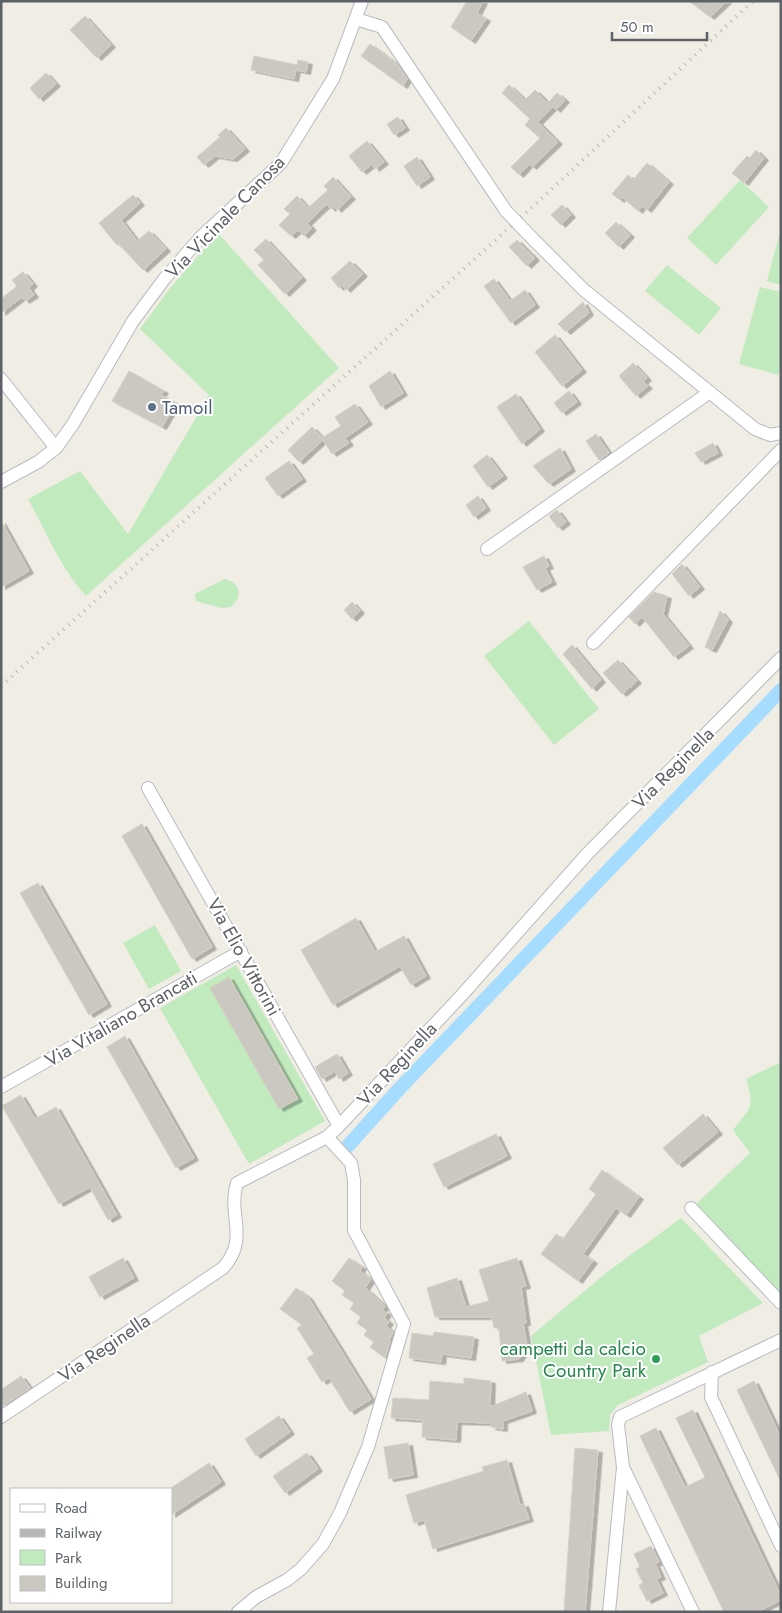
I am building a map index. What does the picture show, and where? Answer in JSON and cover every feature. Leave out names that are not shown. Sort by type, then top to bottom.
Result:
[{"type":"street","name":"Via Vicinale Canosa","points":[[1,482],[38,462],[56,448],[73,424],[133,321],[160,285],[201,237],[281,163],[333,79],[362,1]]},
{"type":"street","points":[[356,19],[382,26],[506,211],[584,290],[755,429],[770,435],[781,433]]},
{"type":"street","points":[[1,379],[56,448]]},
{"type":"street","points":[[487,549],[710,392]]},
{"type":"street","points":[[593,643],[781,450]]},
{"type":"street","name":"Via Reginella","points":[[1,1417],[224,1268],[233,1257],[237,1244],[235,1198],[237,1183],[330,1141],[339,1126],[461,996],[588,853],[781,658]]},
{"type":"street","name":"Via Elio Vittorini","points":[[148,788],[339,1126]]},
{"type":"street","name":"Via Vitaliano Brancati","points":[[1,1087],[241,951]]},
{"type":"street","points":[[238,1612],[256,1597],[294,1575],[323,1544],[340,1513],[368,1447],[404,1324],[354,1230],[354,1180],[351,1163],[330,1141]]},
{"type":"street","points":[[691,1208],[781,1303]]},
{"type":"street","points":[[609,1612],[623,1467],[618,1425],[620,1418],[781,1340]]},
{"type":"street","points":[[712,1372],[711,1398],[781,1546]]},
{"type":"street","points":[[623,1467],[693,1612]]},
{"type":"green space","points":[[740,180],[769,207],[716,265],[687,238]]},
{"type":"green space","points":[[781,228],[781,285],[767,281]]},
{"type":"green space","points":[[218,233],[339,368],[86,596],[61,562],[28,499],[80,471],[128,534],[209,395],[140,329],[170,288]]},
{"type":"green space","points":[[667,265],[721,308],[699,335],[645,291]]},
{"type":"green space","points":[[760,287],[781,292],[781,364],[778,375],[739,364]]},
{"type":"green space","points":[[225,579],[234,583],[238,591],[238,598],[231,607],[221,608],[196,601],[195,594]]},
{"type":"green space","points":[[529,621],[599,709],[554,745],[484,656]]},
{"type":"green space","points":[[155,925],[181,971],[149,989],[123,943]]},
{"type":"green space","points":[[236,965],[325,1121],[249,1164],[160,1008]]},
{"type":"green space","points":[[781,1062],[781,1293],[694,1206],[750,1153],[733,1130],[750,1107],[751,1102],[746,1079]]},
{"type":"green space","points":[[681,1218],[763,1303],[699,1336],[708,1362],[618,1405],[610,1415],[609,1431],[551,1435],[531,1336],[606,1273]]},
{"type":"building","points":[[467,1],[483,1],[477,13],[486,19],[471,41],[451,27]]},
{"type":"building","points":[[689,1],[727,1],[710,17]]},
{"type":"building","points":[[85,16],[111,45],[97,58],[70,30]]},
{"type":"building","points":[[370,44],[397,64],[407,79],[403,86],[361,56]]},
{"type":"building","points":[[254,56],[297,65],[298,60],[308,62],[306,72],[296,70],[294,79],[251,70]]},
{"type":"building","points":[[46,73],[56,84],[39,99],[30,88]]},
{"type":"building","points":[[509,85],[525,100],[535,90],[548,103],[557,93],[565,100],[556,110],[553,107],[538,122],[558,142],[532,167],[529,164],[519,175],[511,167],[540,138],[525,125],[530,119],[502,93]]},
{"type":"building","points":[[398,117],[405,128],[394,135],[387,124]]},
{"type":"building","points":[[226,128],[245,149],[233,159],[215,156],[204,165],[197,157],[220,137],[218,135]]},
{"type":"building","points":[[367,141],[384,162],[375,169],[372,164],[362,172],[349,156]]},
{"type":"building","points":[[756,150],[764,158],[744,183],[732,173],[747,156],[750,158]]},
{"type":"building","points":[[417,157],[430,177],[417,186],[404,166]]},
{"type":"building","points":[[647,163],[669,182],[647,210],[642,206],[638,211],[622,197],[620,200],[612,194],[628,175],[633,180]]},
{"type":"building","points":[[333,177],[351,197],[337,210],[334,206],[331,209],[327,204],[307,223],[312,228],[304,236],[298,230],[291,236],[279,225],[290,214],[284,209],[297,196],[308,208],[328,190],[324,186]]},
{"type":"building","points":[[133,195],[140,203],[121,220],[137,241],[149,231],[166,249],[143,270],[119,244],[117,245],[99,223]]},
{"type":"building","points":[[562,205],[571,215],[561,225],[551,215]]},
{"type":"building","points":[[616,222],[630,235],[619,247],[605,233]]},
{"type":"building","points":[[266,239],[302,278],[285,294],[258,265],[264,260],[254,250]]},
{"type":"building","points":[[517,240],[535,258],[527,266],[509,247]]},
{"type":"building","points":[[350,261],[363,274],[346,290],[342,285],[339,288],[331,278]]},
{"type":"building","points":[[23,272],[33,284],[29,288],[34,295],[25,301],[22,297],[1,313],[1,299],[17,286],[12,280]]},
{"type":"building","points":[[494,279],[510,301],[525,290],[535,305],[511,323],[484,286]]},
{"type":"building","points":[[583,302],[589,313],[566,332],[558,324]]},
{"type":"building","points":[[555,335],[582,370],[562,386],[535,352]]},
{"type":"building","points":[[633,363],[647,378],[643,382],[648,386],[636,396],[619,376]]},
{"type":"building","points":[[129,371],[164,391],[161,395],[176,403],[162,427],[112,401]]},
{"type":"building","points":[[390,371],[403,393],[381,407],[369,386]]},
{"type":"building","points":[[569,391],[577,402],[562,413],[554,403]]},
{"type":"building","points":[[516,394],[540,429],[522,444],[497,407]]},
{"type":"building","points":[[355,404],[368,422],[345,438],[349,443],[332,454],[323,440],[299,462],[288,450],[312,427],[322,438],[341,426],[335,417]]},
{"type":"building","points":[[596,434],[609,453],[599,460],[586,441]]},
{"type":"building","points":[[713,443],[718,453],[701,462],[695,453]]},
{"type":"building","points":[[560,448],[571,469],[549,484],[533,466]]},
{"type":"building","points":[[487,455],[503,476],[488,487],[473,466]]},
{"type":"building","points":[[289,461],[302,479],[278,496],[265,478]]},
{"type":"building","points":[[478,496],[486,508],[474,517],[466,505]]},
{"type":"building","points":[[557,510],[566,522],[558,528],[549,516]]},
{"type":"building","points":[[1,521],[29,571],[1,587]]},
{"type":"building","points":[[544,556],[549,566],[545,568],[552,582],[537,590],[523,567]]},
{"type":"building","points":[[682,564],[700,587],[689,596],[672,574]]},
{"type":"building","points":[[654,592],[667,596],[663,614],[689,646],[674,657],[642,617],[635,624],[629,617]]},
{"type":"building","points":[[352,602],[360,611],[352,619],[344,610]]},
{"type":"building","points":[[720,611],[728,620],[712,650],[705,647]]},
{"type":"building","points":[[572,645],[601,680],[592,689],[563,654]]},
{"type":"building","points":[[618,660],[637,681],[622,694],[603,673]]},
{"type":"building","points":[[142,824],[212,947],[192,959],[122,836]]},
{"type":"building","points":[[38,883],[107,1004],[89,1015],[20,893]]},
{"type":"building","points":[[356,918],[375,952],[404,936],[426,976],[411,985],[400,966],[333,1005],[301,950]]},
{"type":"building","points":[[229,977],[298,1099],[279,1109],[210,988]]},
{"type":"building","points":[[125,1036],[194,1158],[176,1168],[107,1047]]},
{"type":"building","points":[[337,1054],[348,1073],[339,1079],[335,1071],[322,1079],[315,1067]]},
{"type":"building","points":[[21,1095],[35,1119],[56,1107],[117,1215],[108,1220],[90,1187],[59,1204],[2,1106]]},
{"type":"building","points":[[703,1114],[718,1132],[678,1165],[663,1148]]},
{"type":"building","points":[[496,1134],[507,1156],[444,1187],[433,1164]]},
{"type":"building","points":[[602,1170],[639,1197],[626,1215],[616,1208],[583,1254],[593,1261],[578,1281],[541,1254],[556,1234],[563,1239],[596,1194],[589,1189]]},
{"type":"building","points":[[123,1258],[134,1278],[100,1297],[89,1277]]},
{"type":"building","points":[[349,1258],[362,1267],[360,1271],[371,1279],[365,1288],[385,1306],[382,1310],[387,1313],[384,1318],[389,1322],[386,1326],[393,1332],[385,1358],[370,1347],[374,1342],[364,1335],[367,1330],[357,1323],[361,1317],[350,1309],[354,1303],[342,1295],[345,1291],[332,1281]]},
{"type":"building","points":[[517,1258],[526,1286],[521,1287],[526,1323],[523,1323],[527,1346],[519,1359],[502,1361],[499,1327],[494,1328],[492,1317],[435,1317],[427,1288],[457,1278],[466,1307],[489,1301],[479,1270]]},
{"type":"building","points":[[296,1288],[308,1297],[371,1399],[350,1412],[329,1378],[322,1382],[307,1358],[314,1354],[297,1328],[302,1325],[280,1309]]},
{"type":"building","points":[[434,1332],[474,1337],[471,1358],[442,1354],[441,1362],[409,1358],[412,1333],[433,1336]]},
{"type":"building","points":[[21,1376],[30,1388],[1,1407],[1,1390]]},
{"type":"building","points":[[464,1378],[491,1381],[490,1407],[526,1392],[532,1411],[503,1421],[503,1429],[491,1427],[492,1423],[457,1422],[456,1440],[422,1437],[423,1420],[391,1418],[393,1398],[429,1400],[430,1381],[464,1384]]},
{"type":"building","points":[[754,1381],[781,1438],[781,1482],[737,1390]]},
{"type":"building","points":[[693,1410],[781,1596],[781,1600],[757,1612],[724,1612],[640,1436],[656,1428],[685,1487],[702,1479],[705,1477],[676,1418]]},
{"type":"building","points":[[279,1416],[290,1432],[256,1456],[245,1439]]},
{"type":"building","points":[[408,1443],[413,1475],[389,1479],[384,1447]]},
{"type":"building","points":[[575,1448],[598,1450],[585,1612],[564,1612]]},
{"type":"building","points":[[307,1453],[318,1469],[285,1493],[273,1476]]},
{"type":"building","points":[[507,1460],[520,1505],[524,1504],[529,1519],[433,1549],[424,1520],[414,1523],[406,1495],[484,1471],[482,1467]]},
{"type":"building","points":[[209,1463],[221,1482],[172,1514],[171,1488]]},
{"type":"building","points":[[651,1546],[659,1562],[655,1564],[661,1577],[656,1579],[663,1593],[647,1601],[639,1585],[643,1583],[636,1569],[640,1567],[634,1554]]},
{"type":"waterway","points":[[346,1148],[400,1088],[781,690]]},
{"type":"railway","points":[[1,686],[540,200],[753,1]]},
{"type":"place","name":"Tamoil","points":[[152,407]]},
{"type":"place","name":"campetti da calcio Country Park","points":[[656,1359]]}]
